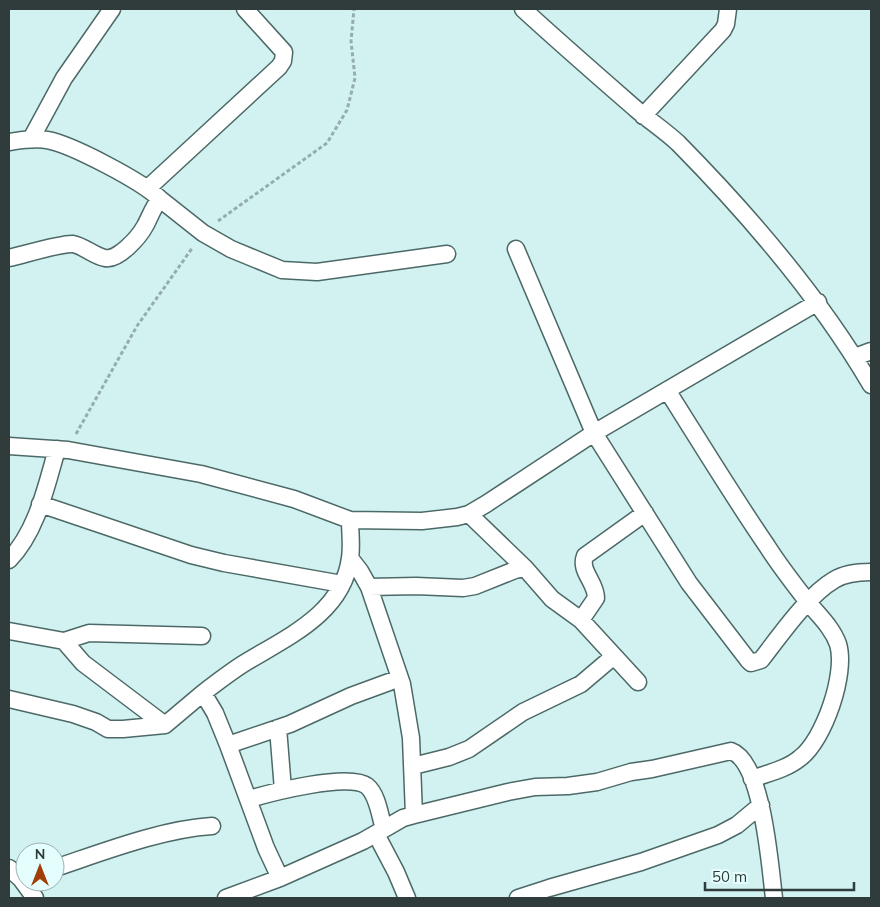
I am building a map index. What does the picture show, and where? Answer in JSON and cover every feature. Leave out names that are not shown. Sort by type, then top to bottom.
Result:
[{"type":"street","points":[[31,139],[64,78],[112,9]]},
{"type":"street","points":[[9,258],[73,244],[104,258],[110,258],[117,256],[133,242],[145,227],[154,207],[154,193],[283,61],[284,52],[245,9]]},
{"type":"street","points":[[523,9],[643,116],[676,141],[741,211],[818,302],[871,385]]},
{"type":"street","points":[[643,116],[723,30],[726,24],[728,9]]},
{"type":"street","points":[[9,142],[31,139],[48,140],[68,147],[154,193],[203,233],[232,249],[282,270],[317,272],[448,254]]},
{"type":"street","points":[[516,249],[594,433],[689,583],[748,660],[752,663],[760,660],[808,602],[832,581],[851,573],[871,572]]},
{"type":"street","points":[[9,446],[57,449],[201,474],[307,503],[350,520],[422,521],[457,517],[469,514],[594,433],[818,302]]},
{"type":"street","points":[[855,358],[871,351]]},
{"type":"street","points":[[667,390],[767,547],[808,602],[822,617],[838,645],[840,669],[836,694],[820,731],[808,751],[787,766],[752,779]]},
{"type":"street","points":[[9,560],[23,543],[40,504],[57,449]]},
{"type":"street","points":[[40,504],[191,555],[224,563],[342,584]]},
{"type":"street","points":[[581,620],[596,598],[594,586],[583,567],[584,558],[645,513]]},
{"type":"street","points":[[469,514],[525,568],[552,599],[581,620],[638,682]]},
{"type":"street","points":[[9,699],[74,714],[96,722],[108,729],[144,728],[165,724],[242,665],[321,614],[330,604],[342,584],[350,558],[350,520]]},
{"type":"street","points":[[350,558],[369,587],[400,678],[407,708],[413,766],[414,815]]},
{"type":"street","points":[[369,587],[463,588],[475,586],[515,570],[525,568]]},
{"type":"street","points":[[9,631],[64,641],[89,633],[202,636]]},
{"type":"street","points":[[64,641],[83,664],[165,724]]},
{"type":"street","points":[[413,766],[450,757],[469,749],[523,712],[581,684],[614,656]]},
{"type":"street","points":[[228,745],[278,728],[352,696],[400,678]]},
{"type":"street","points":[[203,693],[215,713],[266,848],[280,878]]},
{"type":"street","points":[[278,728],[283,790]]},
{"type":"street","points":[[226,898],[280,878],[380,832],[403,818],[525,788],[568,786],[597,782],[631,772],[652,769],[728,751],[734,752],[742,760],[752,779],[761,805],[774,898]]},
{"type":"street","points":[[249,799],[312,785],[336,783],[364,785],[374,797],[380,832],[407,898]]},
{"type":"street","points":[[518,898],[642,862],[703,841],[727,830],[761,805]]},
{"type":"street","points":[[65,865],[128,844],[186,829],[212,826]]}]
